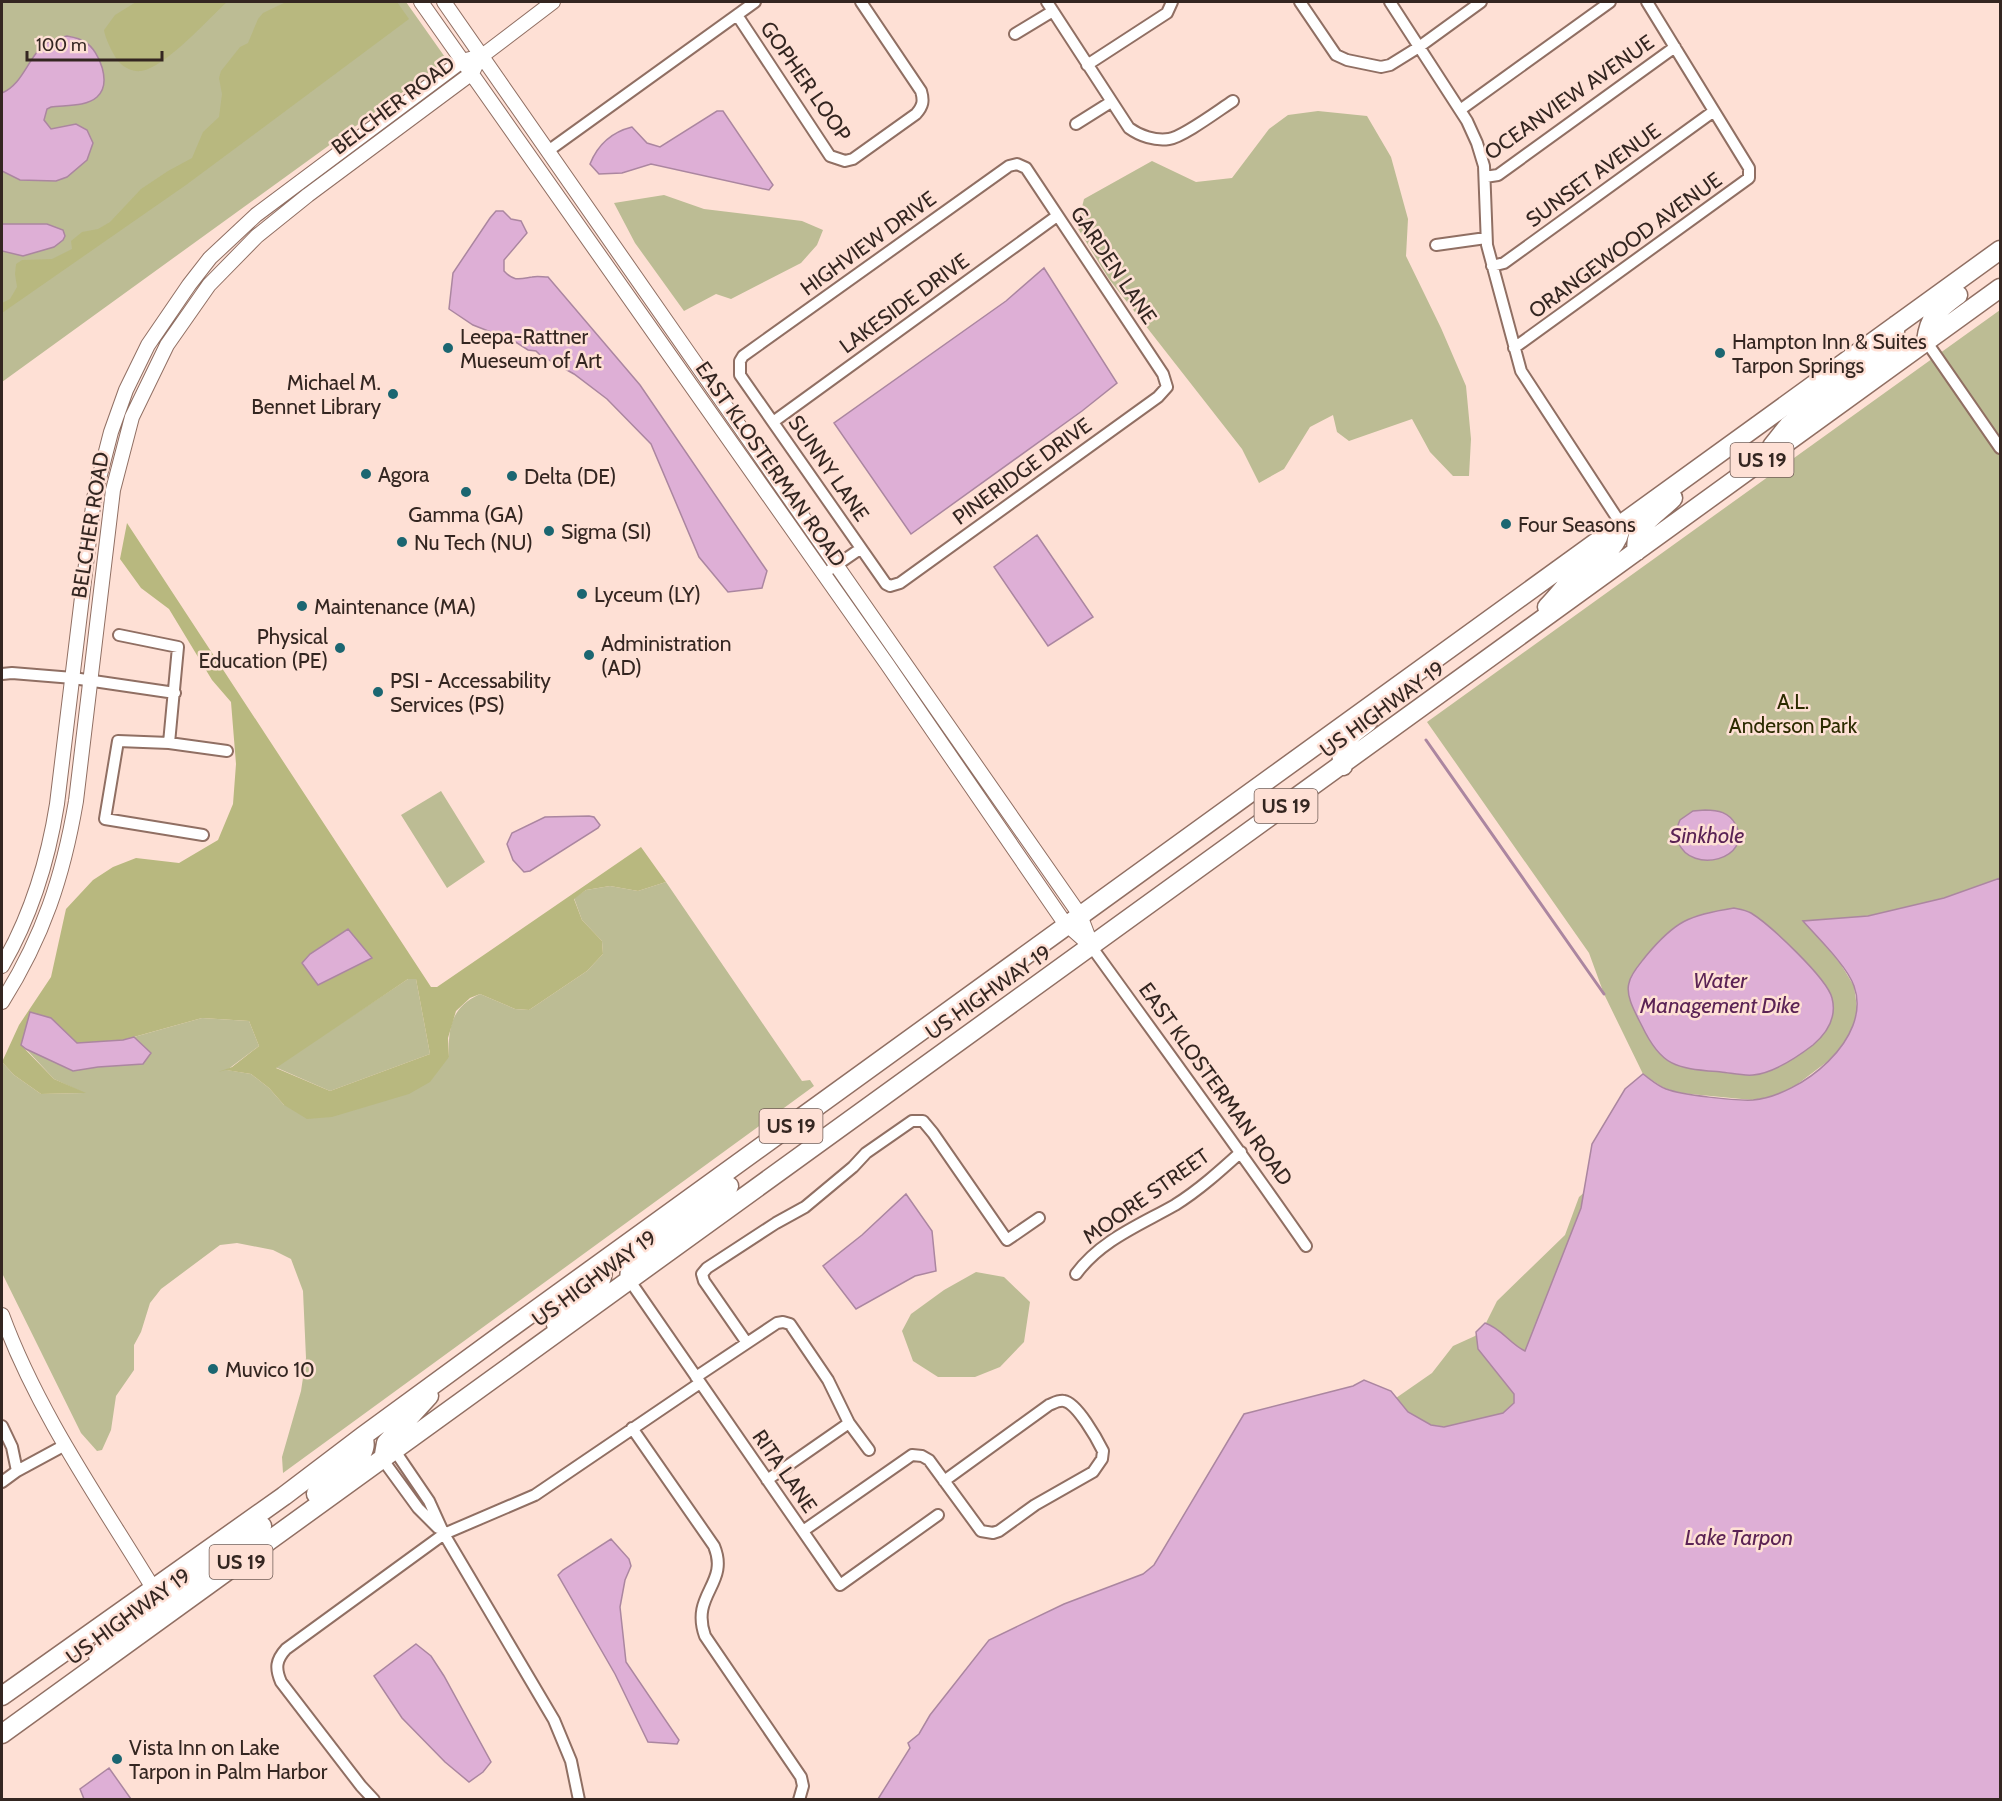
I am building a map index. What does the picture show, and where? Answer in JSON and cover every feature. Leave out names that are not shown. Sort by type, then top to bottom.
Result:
[{"type":"highway","name":"US HIGHWAY 19","points":[[4,1695],[284,1496],[447,1374],[1073,920],[1429,666],[1621,524],[2001,250]]},
{"type":"highway","points":[[1926,341],[1928,327],[1939,309],[2001,260]]},
{"type":"highway","name":"US HIGHWAY 19","points":[[2,1734],[2001,288]]},
{"type":"highway","points":[[1760,462],[1788,426],[1888,349],[1893,342],[1896,325]]},
{"type":"highway","points":[[1637,551],[1635,541],[1644,524],[1664,508],[1700,467]]},
{"type":"highway","points":[[1524,633],[1570,582],[1612,548],[1621,532],[1621,524]]},
{"type":"highway","points":[[1343,766],[1340,754],[1348,738],[1380,714],[1429,666]]},
{"type":"highway","points":[[630,1281],[629,1272],[638,1254],[770,1157],[784,1131]]},
{"type":"highway","points":[[532,1351],[576,1302],[598,1286],[604,1272],[602,1262]]},
{"type":"highway","points":[[389,1455],[386,1443],[392,1433],[412,1417],[447,1374]]},
{"type":"highway","points":[[282,1533],[292,1513],[360,1457],[365,1450],[366,1443],[363,1436]]},
{"type":"highway","points":[[141,1634],[163,1603],[266,1522],[284,1496]]},
{"type":"highway","points":[[75,1682],[117,1634],[139,1618],[147,1606],[153,1588]]},
{"type":"main road","name":"EAST KLOSTERMAN ROAD","points":[[421,2],[824,575],[1091,946]]},
{"type":"main road","name":"EAST KLOSTERMAN ROAD","points":[[444,2],[838,565],[1073,920]]},
{"type":"main road","points":[[482,56],[553,2]]},
{"type":"main road","name":"BELCHER ROAD","points":[[2,966],[34,898],[51,839],[73,678],[89,534],[99,475],[118,412],[148,345],[210,258],[256,214],[462,61],[482,56]]},
{"type":"main road","name":"BELCHER ROAD","points":[[2,1002],[33,947],[58,883],[68,844],[76,801],[108,520],[116,479],[137,404],[167,345],[209,285],[257,236],[308,195],[472,73],[482,56]]},
{"type":"main road","points":[[2,1315],[25,1373],[153,1588]]},
{"type":"street","name":"GOPHER LOOP","points":[[548,151],[755,2]]},
{"type":"street","name":"GOPHER LOOP","points":[[737,15],[830,156],[845,161],[853,159],[916,114],[922,108],[923,99],[921,91],[861,2]]},
{"type":"street","points":[[1088,65],[1167,14],[1172,2]]},
{"type":"street","points":[[1300,2],[1331,50],[1341,58],[1386,66],[1419,47],[1481,2]]},
{"type":"street","points":[[1390,2],[1460,110],[1477,144],[1485,177],[1486,238],[1514,348],[1524,377],[1621,524]]},
{"type":"street","points":[[1460,110],[1610,2]]},
{"type":"street","points":[[1647,2],[1714,111]]},
{"type":"street","points":[[1015,34],[1050,6],[1129,128],[1149,137],[1170,139],[1233,100]]},
{"type":"street","name":"OCEANVIEW AVENUE","points":[[1485,177],[1498,175],[1675,47]]},
{"type":"street","points":[[1076,124],[1111,102]]},
{"type":"street","name":"ORANGEWOOD AVENUE","points":[[1514,348],[1748,180],[1749,168],[1714,111]]},
{"type":"street","name":"SUNSET AVENUE","points":[[1492,266],[1504,263],[1714,111]]},
{"type":"street","name":"HIGHVIEW DRIVE","points":[[740,361],[743,356],[1009,166],[1017,164],[1023,166]]},
{"type":"street","name":"GARDEN LANE","points":[[1023,166],[1164,374],[1167,387]]},
{"type":"street","name":"LAKESIDE DRIVE","points":[[773,422],[1057,216]]},
{"type":"street","points":[[1436,245],[1486,238]]},
{"type":"street","points":[[1926,341],[2001,448]]},
{"type":"street","name":"SUNNY LANE","points":[[740,361],[740,375],[861,549],[886,584],[892,587],[898,585]]},
{"type":"street","name":"PINERIDGE DRIVE","points":[[898,585],[1158,397],[1167,387]]},
{"type":"street","points":[[824,575],[861,549]]},
{"type":"street","points":[[119,635],[178,647],[169,743]]},
{"type":"street","points":[[2,674],[73,678],[175,693]]},
{"type":"street","points":[[203,835],[105,819],[117,741],[169,743],[227,751]]},
{"type":"street","name":"EAST KLOSTERMAN ROAD","points":[[1091,946],[1241,1152],[1306,1246]]},
{"type":"street","points":[[747,1343],[704,1281],[702,1274],[707,1268],[776,1223],[805,1207],[866,1154],[912,1121],[923,1121],[933,1132],[1007,1240],[1039,1218]]},
{"type":"street","name":"MOORE STREET","points":[[1076,1274],[1098,1251],[1127,1231],[1176,1204],[1210,1180],[1241,1152]]},
{"type":"street","name":"RITA LANE","points":[[630,1281],[840,1586],[938,1515]]},
{"type":"street","points":[[374,1800],[281,1682],[276,1664],[286,1649],[444,1534],[535,1495],[777,1323],[790,1324],[828,1380],[849,1423],[869,1450]]},
{"type":"street","points":[[802,1531],[912,1455],[922,1456],[929,1460],[944,1481],[981,1531],[993,1533],[1093,1472],[1102,1459],[1103,1451],[1075,1408],[1065,1401],[1058,1401],[1049,1405],[944,1481]]},
{"type":"street","points":[[767,1480],[849,1423]]},
{"type":"street","points":[[2,1426],[12,1447],[17,1471]]},
{"type":"street","points":[[632,1428],[714,1546],[719,1568],[702,1605],[701,1625],[705,1636],[801,1777],[803,1786],[799,1800]]},
{"type":"street","points":[[2,1482],[17,1471],[66,1445]]},
{"type":"street","points":[[389,1455],[418,1508],[444,1534],[554,1720],[571,1761],[579,1800]]},
{"type":"green space","points":[[2,2],[406,2],[447,60],[2,382]]},
{"type":"green space","points":[[136,2],[227,2],[174,52],[151,68],[138,71],[122,65],[113,52],[104,30],[115,15]]},
{"type":"green space","points":[[286,2],[397,2],[409,19],[186,185],[2,313],[2,303],[10,299],[17,287],[16,264],[22,260],[52,259],[72,249],[71,241],[82,232],[98,229],[110,222],[141,189],[192,158],[203,132],[219,117],[222,94],[219,78],[221,71],[240,47],[248,43],[263,13]]},
{"type":"green space","points":[[1318,111],[1367,116],[1391,157],[1408,219],[1406,256],[1466,386],[1471,439],[1469,476],[1453,476],[1430,452],[1412,419],[1349,441],[1337,432],[1333,415],[1310,427],[1284,469],[1259,483],[1242,449],[1109,279],[1077,227],[1084,199],[1152,161],[1196,182],[1232,178],[1269,129],[1288,115]]},
{"type":"green space","points":[[664,195],[704,209],[802,221],[823,230],[817,245],[801,263],[731,299],[716,294],[684,311],[635,243],[614,203]]},
{"type":"green space","name":"A.L. Anderson Park","points":[[2000,310],[2000,878],[1944,898],[1868,916],[1804,921],[1840,963],[1854,986],[1857,1008],[1853,1029],[1841,1048],[1795,1086],[1775,1096],[1752,1100],[1680,1093],[1664,1088],[1643,1074],[1604,994],[1589,953],[1427,722]]},
{"type":"green space","points":[[127,523],[431,987],[437,987],[641,847],[666,882],[638,891],[610,886],[586,890],[574,899],[582,920],[602,941],[603,954],[587,971],[529,1010],[515,1009],[480,994],[470,998],[456,1011],[448,1038],[449,1057],[430,1082],[409,1094],[332,1117],[307,1119],[284,1105],[269,1088],[251,1074],[226,1070],[218,1072],[232,1067],[259,1046],[249,1021],[202,1018],[123,1040],[77,1043],[51,1018],[21,1045],[54,1079],[86,1093],[41,1094],[14,1075],[2,1062],[19,1025],[51,977],[66,909],[93,880],[113,867],[136,858],[179,863],[218,840],[233,804],[236,764],[231,702],[212,680],[169,609],[141,588],[120,559]],"holes":[[[408,979],[416,979],[430,1054],[330,1091],[276,1068]]]},
{"type":"green space","points":[[441,791],[485,862],[447,888],[401,815]]},
{"type":"green space","points":[[666,882],[802,1081],[810,1080],[814,1086],[283,1473],[282,1457],[301,1391],[306,1358],[303,1291],[291,1259],[273,1250],[237,1243],[220,1245],[161,1289],[150,1303],[141,1332],[134,1345],[134,1370],[116,1396],[111,1430],[102,1450],[97,1451],[81,1433],[2,1273],[2,1062],[14,1075],[41,1094],[84,1093],[54,1079],[26,1049],[73,1071],[151,1053],[134,1037],[202,1018],[249,1021],[259,1046],[227,1070],[251,1074],[269,1088],[284,1105],[449,1057],[449,1037],[453,1020],[457,1012],[470,999],[480,994],[515,1009],[529,1010],[587,971],[603,954],[602,941],[582,920],[574,898],[586,890],[610,886],[638,891]]},
{"type":"green space","points":[[408,979],[416,979],[430,1054],[330,1091],[275,1067]]},
{"type":"green space","points":[[1601,1178],[1521,1402],[1486,1432],[1431,1425],[1411,1415],[1396,1398],[1432,1373],[1453,1346],[1475,1336],[1484,1327],[1497,1301],[1565,1235],[1579,1197]]},
{"type":"green space","points":[[976,1272],[1004,1277],[1030,1302],[1024,1342],[1000,1367],[975,1377],[938,1377],[913,1361],[902,1331],[911,1314],[944,1290]]},
{"type":"water","points":[[67,36],[90,46],[102,68],[104,84],[97,97],[92,100],[47,109],[44,120],[51,129],[76,124],[87,130],[93,143],[87,160],[67,177],[56,181],[20,180],[2,171],[2,93],[16,83],[41,48],[50,41]]},
{"type":"water","points":[[717,111],[723,111],[773,185],[769,190],[651,164],[622,173],[599,174],[590,164],[602,145],[625,129],[632,127],[647,143],[660,147]]},
{"type":"water","points":[[496,211],[503,211],[511,219],[521,221],[527,233],[504,260],[504,271],[517,279],[548,277],[640,385],[767,571],[762,588],[728,592],[699,557],[651,444],[607,399],[574,374],[536,351],[528,350],[514,341],[473,325],[449,309],[453,273]]},
{"type":"water","points":[[2,224],[47,224],[63,230],[65,236],[54,247],[23,256],[2,251]]},
{"type":"water","points":[[1044,268],[1117,383],[1082,411],[911,534],[834,423],[1006,301]]},
{"type":"water","points":[[1037,535],[1093,617],[1048,646],[994,567]]},
{"type":"water","name":"Sinkhole","points":[[1693,811],[1723,813],[1730,817],[1736,825],[1739,837],[1736,846],[1729,854],[1719,859],[1695,858],[1685,852],[1677,839],[1676,831],[1680,820]]},
{"type":"water","points":[[545,817],[594,817],[600,825],[598,828],[530,871],[524,872],[513,860],[507,844],[512,833]]},
{"type":"water","name":"Lake Tarpon","points":[[2000,878],[2000,1799],[878,1799],[910,1748],[908,1743],[919,1734],[930,1715],[989,1640],[1064,1604],[1143,1574],[1154,1565],[1244,1414],[1353,1386],[1364,1380],[1391,1391],[1408,1412],[1431,1425],[1444,1427],[1503,1413],[1514,1403],[1514,1394],[1478,1349],[1476,1332],[1485,1323],[1491,1325],[1525,1351],[1581,1208],[1592,1144],[1625,1089],[1643,1074],[1666,1089],[1722,1099],[1753,1100],[1772,1096],[1791,1088],[1811,1076],[1843,1044],[1853,1026],[1857,1006],[1854,986],[1845,970],[1832,952],[1803,921],[1868,916],[1944,898]]},
{"type":"water","name":"Water Management Dike","points":[[1734,908],[1751,913],[1771,928],[1809,965],[1828,989],[1832,998],[1832,1018],[1823,1035],[1792,1060],[1761,1074],[1741,1075],[1693,1069],[1672,1063],[1664,1058],[1649,1040],[1628,994],[1630,979],[1636,969],[1656,944],[1675,927],[1694,917]]},
{"type":"water","points":[[348,929],[372,958],[318,985],[302,963],[310,954]]},
{"type":"water","points":[[30,1012],[51,1018],[77,1043],[123,1040],[134,1037],[151,1053],[143,1064],[73,1071],[21,1045]]},
{"type":"water","points":[[906,1194],[932,1231],[936,1271],[915,1276],[856,1309],[823,1266],[862,1235]]},
{"type":"water","points":[[611,1539],[629,1559],[631,1566],[625,1580],[620,1607],[626,1662],[679,1740],[677,1744],[648,1742],[615,1674],[558,1575]]},
{"type":"water","points":[[416,1644],[431,1656],[444,1676],[491,1762],[483,1772],[469,1782],[445,1762],[402,1718],[374,1676]]},
{"type":"water","points":[[109,1768],[131,1799],[84,1799],[80,1789]]},
{"type":"waterway","points":[[1426,740],[1604,994]]},
{"type":"place","name":"Leepa-Rattner Mueseum of Art","points":[[448,348]]},
{"type":"place","name":"Hampton Inn & Suites Tarpon Springs","points":[[1720,353]]},
{"type":"place","name":"Michael M. Bennet Library","points":[[393,394]]},
{"type":"place","name":"Agora","points":[[366,474]]},
{"type":"place","name":"Delta (DE)","points":[[512,476]]},
{"type":"place","name":"Gamma (GA)","points":[[466,492]]},
{"type":"place","name":"Four Seasons","points":[[1506,524]]},
{"type":"place","name":"Sigma (SI)","points":[[549,531]]},
{"type":"place","name":"Nu Tech (NU)","points":[[402,542]]},
{"type":"place","name":"Lyceum (LY)","points":[[582,594]]},
{"type":"place","name":"Maintenance (MA)","points":[[302,606]]},
{"type":"place","name":"Physical Education (PE)","points":[[340,648]]},
{"type":"place","name":"Administration (AD)","points":[[589,655]]},
{"type":"place","name":"PSI - Accessability Services (PS)","points":[[378,692]]},
{"type":"place","name":"Muvico 10","points":[[213,1369]]},
{"type":"place","name":"Vista Inn on Lake Tarpon in Palm Harbor","points":[[117,1759]]}]
